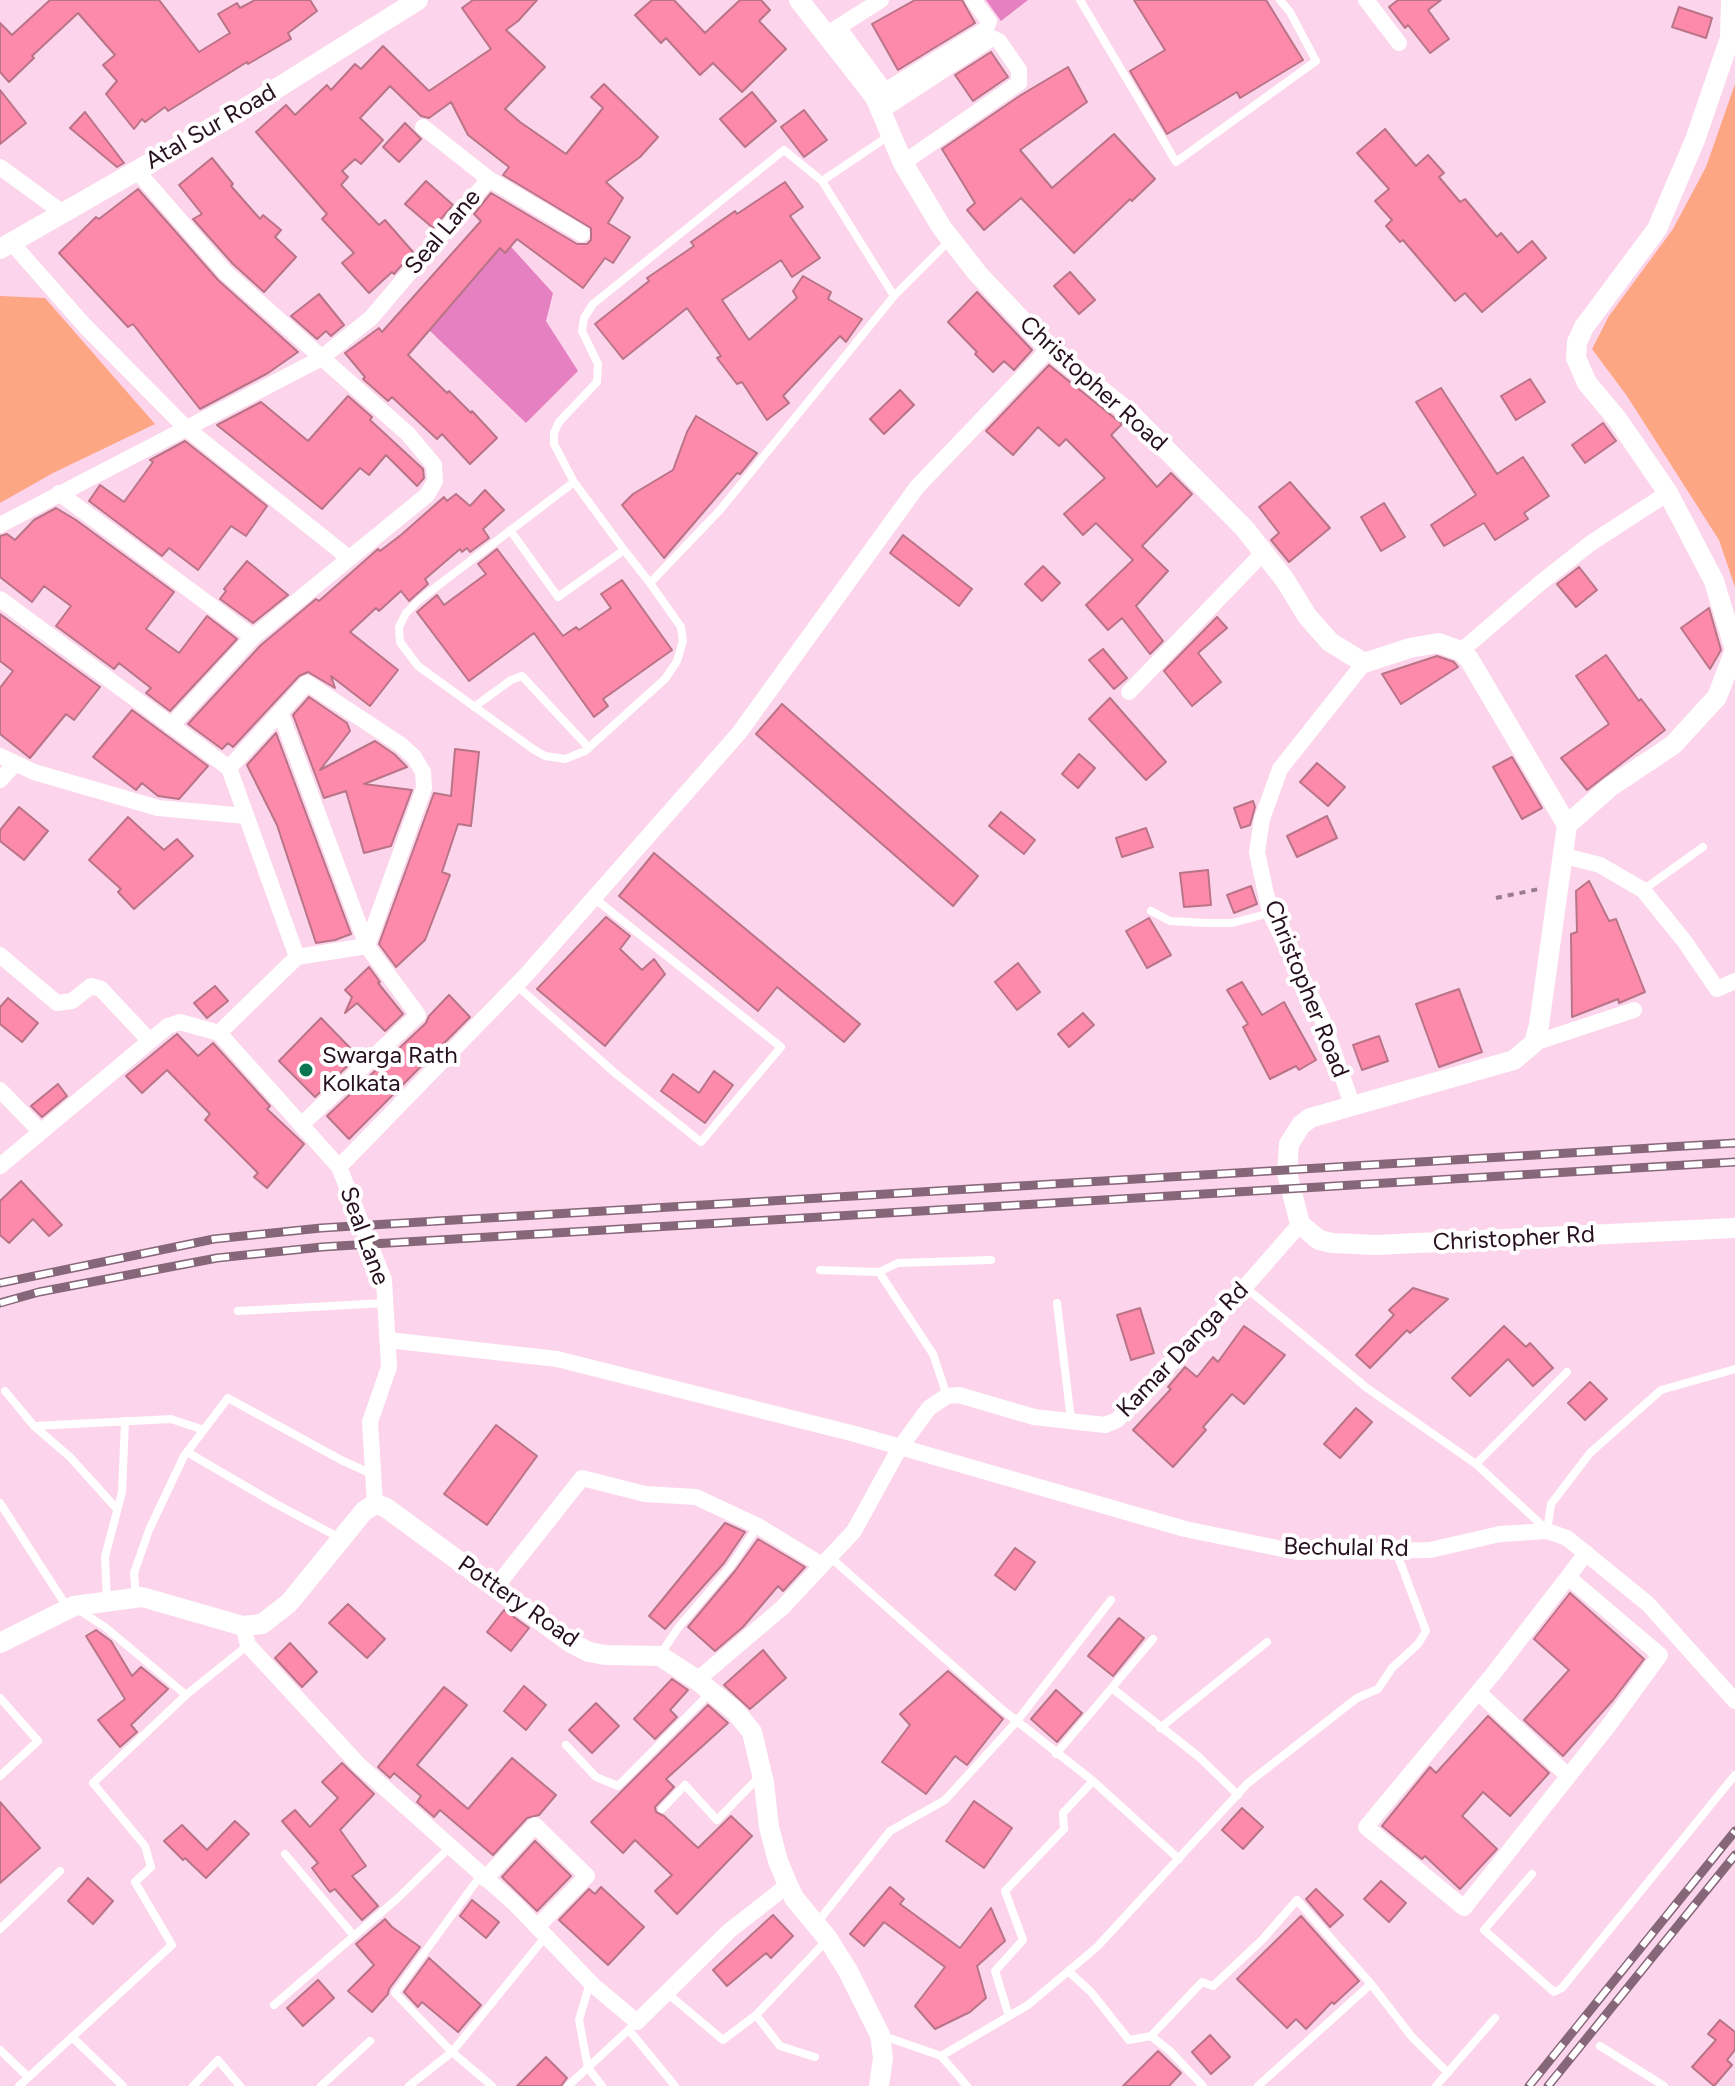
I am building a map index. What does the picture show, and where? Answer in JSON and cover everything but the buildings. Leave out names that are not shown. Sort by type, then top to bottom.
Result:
[{"type":"street","name":"Atal Sur Road","points":[[6,246],[239,112],[418,0]]},
{"type":"street","name":"Christopher Road","points":[[799,0],[833,31],[881,100],[903,163],[951,239],[978,274],[1049,349],[1132,415],[1245,529],[1285,580],[1307,616],[1330,642],[1364,663],[1280,769],[1262,819],[1257,852],[1270,913],[1321,1016],[1353,1107]]},
{"type":"street","points":[[833,31],[881,0]]},
{"type":"street","points":[[881,100],[986,29],[989,21],[973,0]]},
{"type":"street","points":[[1366,0],[1399,43]]},
{"type":"street","points":[[1567,825],[1610,787],[1673,745],[1717,697],[1735,650],[1714,581],[1668,493],[1618,420],[1587,383],[1576,358],[1577,342],[1595,312],[1657,229],[1695,140],[1732,40],[1731,0]]},
{"type":"street","points":[[881,100],[992,38],[999,41],[1019,70],[1019,83],[903,163]]},
{"type":"street","points":[[423,127],[489,179]]},
{"type":"street","points":[[0,167],[63,213]]},
{"type":"street","points":[[137,171],[225,272],[408,434],[434,465],[435,481],[427,495],[253,637],[171,726]]},
{"type":"street","name":"Seal Lane","points":[[0,525],[320,359],[371,318],[489,179],[582,234]]},
{"type":"street","points":[[6,246],[186,428],[349,558]]},
{"type":"street","points":[[339,1167],[516,985],[739,733],[917,487],[1049,349]]},
{"type":"street","points":[[59,493],[253,637]]},
{"type":"street","points":[[1461,651],[1591,543],[1668,493]]},
{"type":"street","points":[[1129,692],[1263,553]]},
{"type":"street","points":[[0,599],[229,768],[297,957]]},
{"type":"street","points":[[1364,663],[1427,644],[1449,645],[1461,651],[1482,678],[1567,825],[1565,856],[1534,1043]]},
{"type":"street","points":[[229,768],[307,683],[401,745],[414,757],[423,772],[424,788],[367,946]]},
{"type":"street","points":[[280,712],[367,946],[418,1015],[301,1125]]},
{"type":"street","points":[[0,780],[7,760],[158,808],[246,816]]},
{"type":"street","points":[[1565,856],[1600,865],[1643,890],[1685,942],[1717,989],[1735,981]]},
{"type":"street","points":[[0,1166],[149,1040],[174,1023],[219,1033],[297,957],[367,946]]},
{"type":"street","points":[[0,955],[57,1003],[72,1001],[91,986],[101,989],[149,1040]]},
{"type":"street","name":"Christopher Road","points":[[1300,1224],[1287,1173],[1289,1144],[1310,1118],[1514,1060],[1534,1043],[1634,1010]]},
{"type":"street","name":"Seal Lane","points":[[219,1033],[339,1167],[384,1280],[389,1367],[370,1422],[375,1504]]},
{"type":"street","points":[[0,1090],[41,1132]]},
{"type":"street","name":"Christopher Rd","points":[[1300,1224],[1319,1240],[1376,1245],[1735,1228]]},
{"type":"street","name":"Kamar Danga Rd","points":[[947,1396],[959,1395],[1034,1417],[1105,1425],[1117,1420],[1245,1287],[1300,1224]]},
{"type":"street","name":"Bechulal Rd","points":[[388,1340],[557,1359],[855,1434],[1185,1529],[1297,1552],[1430,1550],[1500,1534],[1547,1531]]},
{"type":"street","points":[[705,1686],[854,1531],[899,1449],[929,1408],[947,1396]]},
{"type":"street","points":[[495,1588],[582,1478],[645,1494],[696,1497],[826,1561]]},
{"type":"street","points":[[245,1635],[273,1618],[289,1603],[364,1511],[375,1504]]},
{"type":"street","name":"Pottery Road","points":[[375,1504],[385,1507],[571,1643],[589,1652],[605,1655],[660,1656]]},
{"type":"street","points":[[1547,1531],[1567,1538],[1648,1604],[1735,1701]]},
{"type":"street","points":[[1568,1577],[1660,1655],[1464,1908],[1366,1827],[1478,1692],[1586,1553]]},
{"type":"street","points":[[0,1643],[71,1608],[142,1597],[245,1635],[359,1765],[542,1932],[633,2026],[729,1931],[788,1885]]},
{"type":"street","points":[[660,1656],[705,1686],[735,1711],[752,1732],[778,1861],[794,1898],[848,1971],[880,2035],[883,2058],[879,2086]]},
{"type":"street","points":[[1478,1692],[1568,1776]]},
{"type":"street","points":[[483,1877],[535,1825],[587,1876],[542,1932]]},
{"type":"lane","points":[[1080,0],[1176,162],[1316,61],[1290,12],[1280,0]]},
{"type":"lane","points":[[822,181],[891,135]]},
{"type":"lane","points":[[574,482],[419,600],[406,613],[399,627],[400,642],[418,666],[545,756],[565,759],[589,748],[665,679],[677,661],[683,641],[681,627],[574,482],[554,444],[554,433],[559,422],[597,382],[598,364],[582,331],[584,318],[593,304],[784,150],[822,181],[894,296]]},
{"type":"lane","points":[[650,583],[720,510],[894,296],[951,239]]},
{"type":"lane","points":[[510,530],[558,597],[624,550]]},
{"type":"lane","points":[[474,707],[511,680],[522,676],[589,748]]},
{"type":"lane","points":[[1643,890],[1703,847]]},
{"type":"lane","points":[[516,985],[615,1073],[701,1142],[781,1047],[594,898]]},
{"type":"lane","points":[[1151,911],[1170,921],[1206,923],[1232,923],[1270,913]]},
{"type":"lane","points":[[820,1270],[879,1272],[898,1263],[991,1260]]},
{"type":"lane","points":[[879,1272],[933,1354],[947,1396]]},
{"type":"lane","points":[[1245,1287],[1367,1388],[1476,1464],[1547,1531]]},
{"type":"lane","points":[[238,1311],[385,1303]]},
{"type":"lane","points":[[1057,1303],[1071,1421]]},
{"type":"lane","points":[[1547,1531],[1551,1504],[1590,1453],[1661,1390],[1735,1369]]},
{"type":"lane","points":[[1476,1464],[1567,1372]]},
{"type":"lane","points":[[5,1391],[34,1426],[70,1457],[117,1509]]},
{"type":"lane","points":[[136,1598],[134,1573],[149,1530],[187,1452],[228,1398],[374,1475]]},
{"type":"lane","points":[[34,1426],[171,1419],[204,1430]]},
{"type":"lane","points":[[107,1601],[105,1557],[122,1492],[125,1421]]},
{"type":"lane","points":[[187,1452],[341,1539]]},
{"type":"lane","points":[[0,1503],[71,1608],[105,1627],[186,1695]]},
{"type":"lane","points":[[660,1656],[678,1628],[730,1567],[758,1526]]},
{"type":"lane","points":[[941,2056],[1028,2005],[1097,1947],[1248,1783],[1357,1698],[1378,1689],[1392,1668],[1418,1644],[1426,1631],[1396,1550]]},
{"type":"lane","points":[[826,1561],[1056,1754],[1093,1781],[1179,1859]]},
{"type":"lane","points":[[667,1993],[723,2040],[756,2015],[822,1932],[890,1831],[945,1800],[1017,1721],[1111,1600]]},
{"type":"lane","points":[[19,2086],[172,1945],[135,1882],[151,1867],[145,1846],[93,1783],[245,1635]]},
{"type":"lane","points":[[1056,1754],[1153,1639]]},
{"type":"lane","points":[[1160,1728],[1267,1642]]},
{"type":"lane","points":[[566,1745],[596,1777],[618,1786],[705,1686]]},
{"type":"lane","points":[[1112,1688],[1199,1757],[1238,1795]]},
{"type":"lane","points":[[0,1698],[38,1741],[0,1776]]},
{"type":"lane","points":[[662,1809],[685,1785],[717,1820],[762,1774]]},
{"type":"lane","points":[[1532,1874],[1484,1930],[1554,1992],[1562,1988],[1735,1775]]},
{"type":"lane","points":[[1009,2016],[995,1971],[1023,1940],[1005,1891],[1064,1829],[1063,1813],[1093,1781]]},
{"type":"lane","points":[[274,2005],[398,1898],[449,1848]]},
{"type":"lane","points":[[285,1854],[354,1936]]},
{"type":"lane","points":[[0,1929],[60,1871]]},
{"type":"lane","points":[[483,1877],[395,1993],[452,2052],[492,2086]]},
{"type":"lane","points":[[1068,1971],[1091,1992],[1129,2040],[1151,2036],[1202,1982],[1213,1986],[1262,1940],[1297,1900],[1371,1984],[1412,2037],[1448,2073]]},
{"type":"lane","points":[[409,2086],[452,2052],[542,1932]]},
{"type":"lane","points":[[590,1982],[579,2020],[588,2068],[602,2086]]},
{"type":"lane","points":[[1258,2086],[1371,1984]]},
{"type":"lane","points":[[756,2015],[780,2046],[815,2057]]},
{"type":"lane","points":[[1436,2086],[1495,2018]]},
{"type":"lane","points":[[568,2086],[633,2026],[675,2086]]},
{"type":"lane","points":[[880,2035],[941,2056],[967,2086]]},
{"type":"lane","points":[[1151,2036],[1203,2086]]},
{"type":"lane","points":[[72,2037],[123,2086]]},
{"type":"lane","points":[[321,2086],[370,2041]]},
{"type":"lane","points":[[1600,2046],[1664,2086]]},
{"type":"lane","points":[[0,2050],[27,2076]]},
{"type":"lane","points":[[193,2086],[218,2060],[240,2086]]},
{"type":"path","points":[[1496,898],[1560,884]]},
{"type":"shaded area","points":[[986,0],[1028,0],[1001,21]]},
{"type":"shaded area","points":[[1735,84],[1735,587],[1719,540],[1627,396],[1592,349],[1609,316],[1673,229],[1706,167]]},
{"type":"shaded area","points":[[503,238],[553,293],[546,321],[578,371],[526,423],[428,329]]},
{"type":"shaded area","points":[[0,296],[45,298],[155,424],[53,473],[0,503]]},
{"type":"railway","points":[[0,1283],[214,1239],[321,1228],[1735,1143]]},
{"type":"railway","points":[[0,1303],[39,1292],[217,1258],[322,1247],[1735,1162]]},
{"type":"railway","points":[[1529,2086],[1735,1831]]},
{"type":"railway","points":[[1548,2086],[1735,1855]]},
{"type":"place","name":"Swarga Rath Kolkata","points":[[306,1070]]}]
